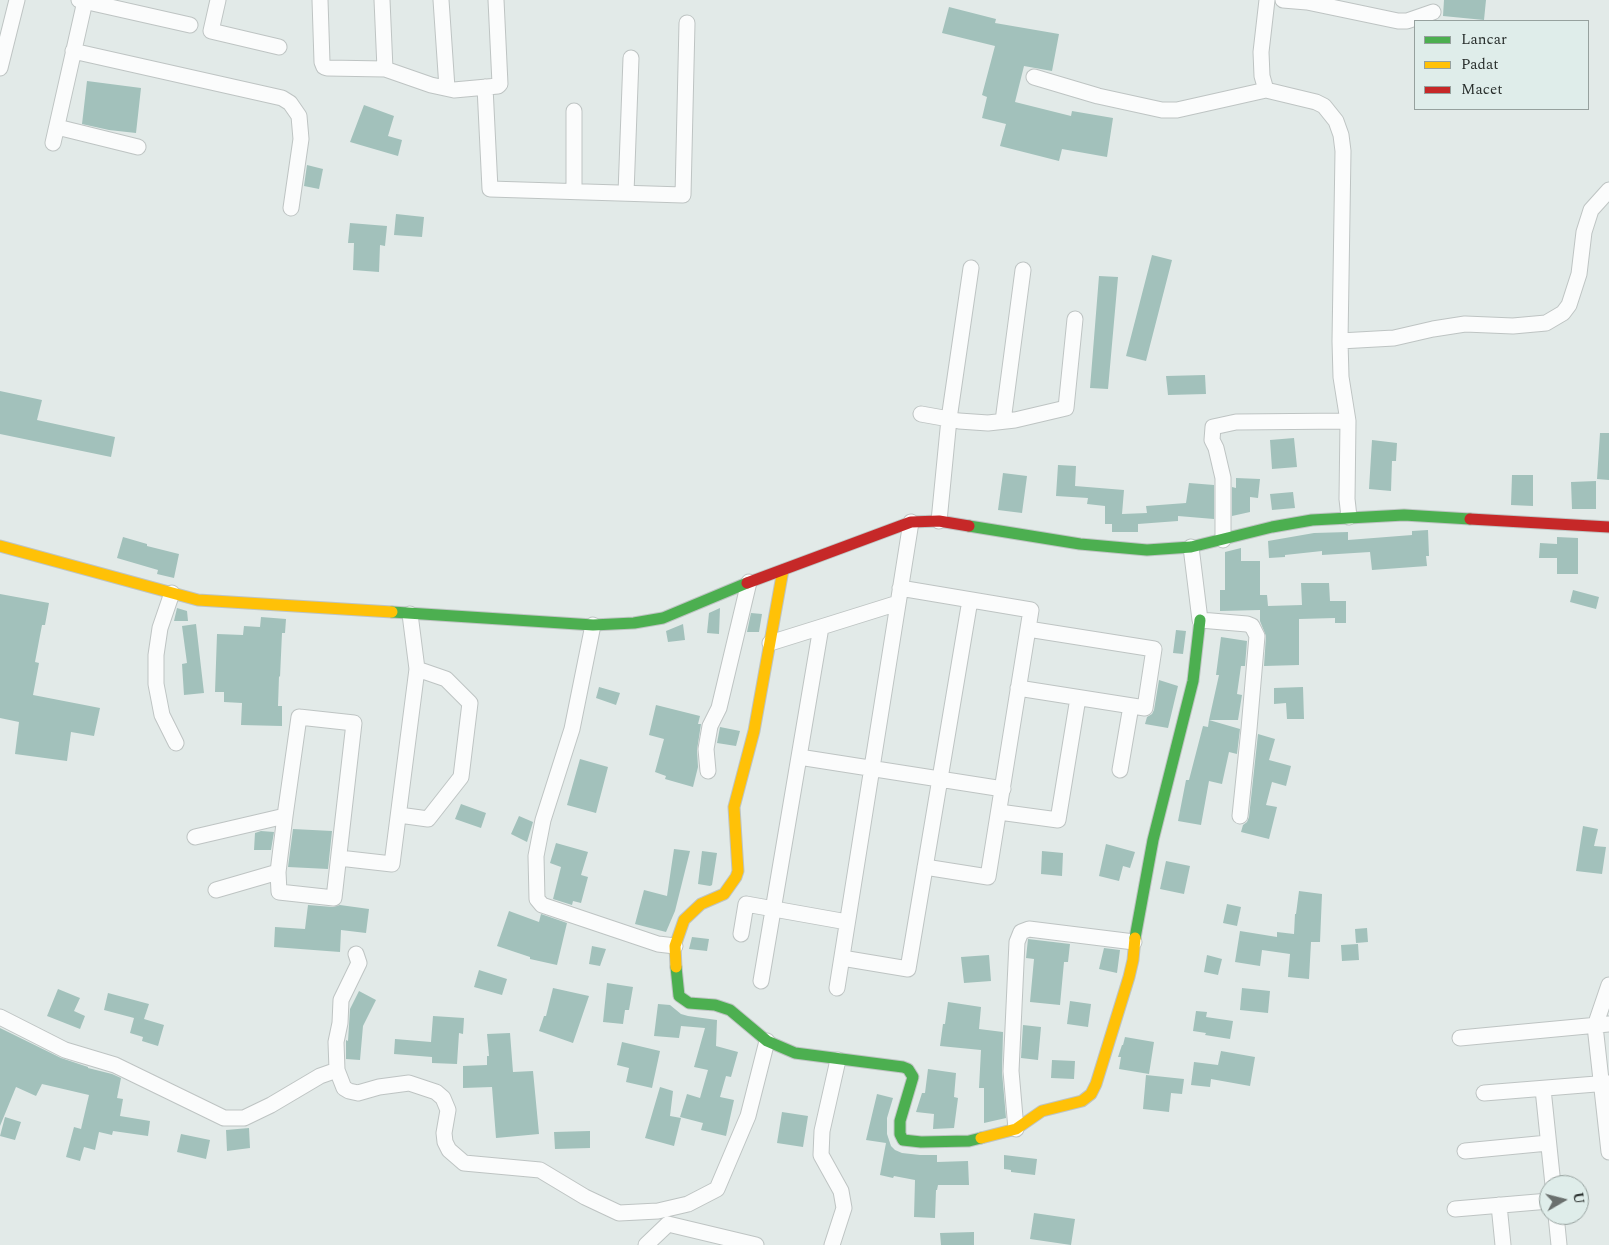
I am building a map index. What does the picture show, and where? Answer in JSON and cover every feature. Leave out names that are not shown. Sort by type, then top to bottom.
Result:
[{"type":"street","points":[[0,68],[17,0]]},
{"type":"street","points":[[218,0],[211,31],[279,47]]},
{"type":"street","points":[[320,0],[322,62],[324,67],[384,69],[454,90],[485,88],[500,84],[496,0]]},
{"type":"street","points":[[382,0],[384,69]]},
{"type":"street","points":[[442,0],[447,88]]},
{"type":"street","points":[[1266,90],[1262,76],[1261,52],[1267,0]]},
{"type":"street","points":[[1283,0],[1307,2],[1398,21],[1407,21],[1433,12]]},
{"type":"street","points":[[53,143],[82,1],[190,25]]},
{"type":"street","points":[[485,88],[490,189],[683,195],[687,23]]},
{"type":"street","points":[[73,51],[282,98],[290,103],[299,116],[302,139],[291,208]]},
{"type":"street","points":[[626,192],[631,58]]},
{"type":"street","points":[[1034,77],[1098,96],[1162,110],[1178,110],[1266,90],[1316,102],[1324,106],[1336,121],[1341,135],[1343,151],[1340,341],[1341,377],[1348,421],[1347,499],[1349,517]]},
{"type":"street","points":[[574,111],[574,191]]},
{"type":"street","points":[[57,127],[138,147]]},
{"type":"street","points":[[1340,341],[1394,338],[1465,324],[1513,326],[1546,323],[1563,313],[1569,305],[1579,274],[1584,232],[1591,210],[1609,190]]},
{"type":"street","points":[[940,521],[949,419],[971,268]]},
{"type":"street","points":[[1003,421],[1024,270]]},
{"type":"street","points":[[921,414],[981,423],[1003,421],[1066,408],[1075,319]]},
{"type":"street","points":[[1223,540],[1223,478],[1216,448],[1212,440],[1213,428],[1236,422],[1348,421]]},
{"type":"street","points":[[0,546],[198,600],[593,625],[634,623],[663,618],[749,582],[911,522],[940,521],[1080,544],[1147,550],[1191,547],[1272,527],[1312,520],[1349,517],[1404,515],[1609,527]]},
{"type":"street","points":[[837,988],[911,522]]},
{"type":"street","points":[[783,570],[754,731],[734,807],[738,871],[724,894],[701,904],[684,920],[675,946],[676,985],[679,996],[689,1003],[716,1005],[730,1010],[768,1041],[795,1053],[904,1067],[911,1072],[912,1077],[900,1121],[900,1134],[903,1140],[921,1142],[969,1141],[1016,1129],[1042,1111],[1082,1102],[1091,1094],[1096,1084],[1130,977],[1134,942],[1153,840],[1193,681],[1200,620],[1191,547]]},
{"type":"street","points":[[708,771],[706,749],[710,726],[719,708],[749,582]]},
{"type":"street","points":[[172,593],[160,628],[156,655],[156,684],[162,715],[176,743]]},
{"type":"street","points":[[770,643],[821,627],[899,596],[970,600],[1031,610],[988,877],[925,867]]},
{"type":"street","points":[[842,958],[908,970],[970,600]]},
{"type":"street","points":[[338,858],[392,864],[417,669],[410,614]]},
{"type":"street","points":[[1200,620],[1247,624],[1252,626],[1257,636],[1250,729],[1240,816]]},
{"type":"street","points":[[593,625],[572,729],[544,820],[536,856],[537,899],[542,905],[658,944],[675,946]]},
{"type":"street","points":[[762,981],[821,627]]},
{"type":"street","points":[[1018,688],[1145,708],[1154,649],[1028,629]]},
{"type":"street","points":[[399,815],[428,819],[461,777],[470,703],[446,679],[417,669]]},
{"type":"street","points":[[999,812],[1058,820],[1078,698]]},
{"type":"street","points":[[1120,770],[1131,706]]},
{"type":"street","points":[[300,717],[354,723],[334,898],[279,892],[278,872],[285,816],[300,717]]},
{"type":"street","points":[[799,757],[1002,789]]},
{"type":"street","points":[[195,836],[285,816]]},
{"type":"street","points":[[216,890],[278,872]]},
{"type":"street","points":[[741,934],[746,904],[848,922]]},
{"type":"street","points":[[1016,1129],[1012,1071],[1017,942],[1021,932],[1029,929],[1134,942]]},
{"type":"street","points":[[356,954],[359,963],[341,1000],[340,1022],[336,1042],[337,1070],[344,1088],[358,1093],[379,1087],[409,1083],[436,1092],[443,1098],[448,1110],[444,1133],[445,1142],[449,1150],[464,1163],[540,1170],[586,1197],[620,1213],[658,1211],[688,1204],[716,1189],[748,1116],[768,1041]]},
{"type":"street","points":[[1609,985],[1602,1025],[1609,1147]]},
{"type":"street","points":[[0,1017],[65,1050],[115,1065],[224,1118],[244,1118],[271,1105],[320,1076],[337,1070]]},
{"type":"street","points":[[1460,1038],[1602,1025]]},
{"type":"street","points":[[832,1245],[844,1208],[841,1190],[821,1155],[822,1131],[838,1060]]},
{"type":"street","points":[[1484,1093],[1605,1083]]},
{"type":"street","points":[[1543,1089],[1552,1175]]},
{"type":"street","points":[[1465,1151],[1548,1143]]},
{"type":"street","points":[[1455,1209],[1539,1202]]},
{"type":"street","points":[[1498,1206],[1502,1245]]},
{"type":"street","points":[[646,1245],[668,1224],[756,1245]]},
{"type":"street","points":[[1557,1225],[1559,1245]]},
{"type":"building","points":[[1444,0],[1486,0],[1484,20],[1443,16]]},
{"type":"building","points":[[949,7],[996,19],[995,23],[1059,34],[1052,71],[1024,66],[1015,102],[1071,116],[1072,111],[1113,118],[1107,157],[1062,149],[1059,161],[1000,146],[1006,124],[982,118],[987,97],[982,95],[995,46],[942,33]]},
{"type":"building","points":[[87,81],[141,88],[136,133],[82,124]]},
{"type":"building","points":[[364,105],[394,116],[388,136],[402,140],[398,156],[350,142]]},
{"type":"building","points":[[307,165],[323,169],[319,189],[304,186]]},
{"type":"building","points":[[396,214],[424,217],[422,237],[394,235]]},
{"type":"building","points":[[350,223],[387,226],[385,246],[380,245],[379,272],[353,270],[354,243],[348,243]]},
{"type":"building","points":[[1152,255],[1172,260],[1146,361],[1126,356]]},
{"type":"building","points":[[1099,276],[1118,277],[1108,389],[1090,388]]},
{"type":"building","points":[[1205,375],[1206,394],[1168,395],[1166,376]]},
{"type":"building","points":[[0,391],[42,400],[37,420],[115,437],[111,457],[0,434]]},
{"type":"building","points":[[1600,433],[1609,433],[1609,480],[1597,479]]},
{"type":"building","points":[[1294,438],[1297,467],[1272,469],[1270,440]]},
{"type":"building","points":[[1372,440],[1397,443],[1396,461],[1392,461],[1391,491],[1369,489]]},
{"type":"building","points":[[1058,465],[1076,466],[1075,486],[1124,490],[1122,514],[1147,513],[1146,506],[1186,503],[1189,483],[1214,485],[1214,519],[1178,516],[1178,521],[1138,524],[1138,532],[1112,532],[1112,524],[1105,524],[1105,506],[1087,504],[1088,498],[1056,496]]},
{"type":"building","points":[[1003,473],[1027,476],[1022,513],[998,510]]},
{"type":"building","points":[[1512,475],[1533,475],[1533,506],[1511,505]]},
{"type":"building","points":[[1236,478],[1260,479],[1258,498],[1250,497],[1250,512],[1232,516],[1232,487],[1236,488]]},
{"type":"building","points":[[1596,481],[1596,509],[1572,509],[1571,482]]},
{"type":"building","points":[[1293,492],[1295,508],[1272,510],[1270,494]]},
{"type":"building","points":[[1428,530],[1429,556],[1426,556],[1427,566],[1372,570],[1370,552],[1322,555],[1322,551],[1269,558],[1268,541],[1314,533],[1348,532],[1348,540],[1412,535],[1412,531]]},
{"type":"building","points":[[123,537],[147,544],[147,546],[179,554],[174,578],[157,574],[158,570],[117,558]]},
{"type":"building","points":[[1557,537],[1578,538],[1578,574],[1557,574],[1557,558],[1539,558],[1540,543],[1557,544]]},
{"type":"building","points":[[1241,548],[1241,561],[1260,561],[1260,595],[1267,595],[1268,606],[1302,605],[1301,583],[1329,583],[1330,601],[1346,601],[1346,623],[1335,623],[1335,618],[1299,619],[1299,665],[1264,666],[1266,636],[1260,621],[1260,610],[1220,611],[1220,590],[1225,590],[1225,552]]},
{"type":"building","points":[[1573,590],[1599,597],[1596,609],[1570,602]]},
{"type":"building","points":[[0,594],[49,603],[45,625],[42,625],[35,662],[39,663],[33,695],[100,708],[94,736],[71,732],[67,761],[15,754],[19,722],[0,718]]},
{"type":"building","points":[[177,608],[187,611],[188,621],[174,621]]},
{"type":"building","points":[[720,608],[719,634],[707,633],[709,613]]},
{"type":"building","points":[[751,613],[762,614],[759,632],[747,632]]},
{"type":"building","points":[[261,617],[286,619],[285,633],[282,633],[279,676],[278,706],[282,706],[282,726],[241,725],[242,703],[224,702],[224,692],[215,692],[217,634],[243,635],[244,626],[260,627]]},
{"type":"building","points":[[196,624],[204,693],[184,695],[182,664],[187,663],[182,626]]},
{"type":"building","points":[[683,624],[685,640],[668,642],[666,631]]},
{"type":"building","points":[[1176,630],[1186,631],[1183,654],[1173,653]]},
{"type":"building","points":[[1221,637],[1247,641],[1245,666],[1241,666],[1237,694],[1242,695],[1238,720],[1209,720],[1219,675],[1216,675]]},
{"type":"building","points":[[1159,680],[1178,686],[1168,728],[1145,724],[1147,717],[1154,710]]},
{"type":"building","points":[[599,687],[620,693],[616,705],[596,698]]},
{"type":"building","points":[[1303,687],[1304,719],[1287,719],[1286,703],[1274,704],[1274,688]]},
{"type":"building","points":[[656,705],[700,716],[698,724],[701,724],[697,750],[698,767],[693,787],[665,779],[666,776],[655,772],[664,739],[649,735]]},
{"type":"building","points":[[1209,720],[1240,729],[1237,754],[1229,752],[1222,784],[1209,781],[1201,825],[1178,821],[1186,780],[1189,780],[1203,726],[1208,727]]},
{"type":"building","points":[[720,727],[740,731],[736,746],[717,743]]},
{"type":"building","points":[[1258,734],[1275,739],[1269,760],[1291,766],[1286,786],[1272,782],[1266,805],[1277,807],[1269,839],[1241,832],[1243,825],[1249,817]]},
{"type":"building","points":[[580,759],[608,767],[596,813],[567,805]]},
{"type":"building","points":[[461,804],[486,813],[481,828],[455,819]]},
{"type":"building","points":[[519,816],[533,822],[527,842],[511,834]]},
{"type":"building","points":[[1583,826],[1598,829],[1594,846],[1606,847],[1602,874],[1576,871]]},
{"type":"building","points":[[293,829],[332,831],[328,869],[288,867]]},
{"type":"building","points":[[261,831],[274,832],[271,850],[254,850],[255,833]]},
{"type":"building","points":[[556,843],[588,852],[581,875],[588,877],[581,903],[573,901],[572,905],[553,899],[561,867],[550,863]]},
{"type":"building","points":[[1106,844],[1135,852],[1130,868],[1123,866],[1119,881],[1099,876]]},
{"type":"building","points":[[674,849],[690,851],[675,911],[666,932],[635,924],[644,890],[667,896]]},
{"type":"building","points":[[702,851],[717,853],[712,885],[710,886],[698,884]]},
{"type":"building","points":[[1042,851],[1063,853],[1062,876],[1041,874]]},
{"type":"building","points":[[1166,861],[1190,866],[1184,894],[1160,889]]},
{"type":"building","points":[[1299,891],[1322,894],[1320,942],[1311,942],[1309,979],[1288,977],[1290,954],[1262,950],[1260,966],[1235,962],[1240,931],[1277,937],[1277,932],[1294,934]]},
{"type":"building","points":[[1227,904],[1241,907],[1237,926],[1223,923]]},
{"type":"building","points":[[308,905],[333,907],[340,905],[369,909],[366,933],[341,930],[340,952],[274,947],[275,927],[305,929]]},
{"type":"building","points":[[509,911],[539,922],[541,914],[567,923],[557,965],[530,959],[530,957],[497,946]]},
{"type":"building","points":[[1367,928],[1368,942],[1356,943],[1355,929]]},
{"type":"building","points":[[692,937],[709,939],[707,951],[689,949]]},
{"type":"building","points":[[1028,939],[1070,944],[1068,962],[1064,962],[1060,1005],[1030,1002],[1034,959],[1026,958]]},
{"type":"building","points":[[1358,944],[1359,960],[1342,961],[1341,945]]},
{"type":"building","points":[[592,946],[606,949],[600,966],[589,964]]},
{"type":"building","points":[[1104,948],[1120,950],[1117,973],[1099,969]]},
{"type":"building","points":[[989,955],[991,981],[964,983],[961,957]]},
{"type":"building","points":[[1207,955],[1222,959],[1218,975],[1204,972]]},
{"type":"building","points":[[479,970],[507,979],[502,995],[474,987]]},
{"type":"building","points":[[607,983],[633,987],[629,1010],[625,1010],[623,1024],[603,1022]]},
{"type":"building","points":[[553,988],[589,996],[573,1043],[539,1031],[544,1016],[546,1016]]},
{"type":"building","points":[[1242,988],[1270,991],[1268,1013],[1240,1010]]},
{"type":"building","points":[[58,989],[80,998],[74,1011],[85,1016],[80,1029],[47,1016]]},
{"type":"building","points":[[359,991],[376,1000],[363,1026],[360,1060],[346,1059],[346,1040],[348,1041],[350,1009]]},
{"type":"building","points":[[108,993],[149,1004],[144,1019],[164,1025],[158,1046],[142,1041],[143,1037],[130,1033],[134,1018],[104,1010]]},
{"type":"building","points":[[1070,1001],[1091,1004],[1088,1027],[1067,1024]]},
{"type":"building","points":[[948,1002],[981,1007],[979,1029],[1003,1032],[1002,1072],[1006,1118],[984,1123],[984,1088],[979,1088],[981,1050],[940,1046]]},
{"type":"building","points":[[658,1004],[670,1005],[681,1014],[688,1016],[717,1020],[716,1046],[738,1052],[731,1077],[726,1076],[720,1097],[734,1100],[726,1136],[701,1130],[703,1123],[680,1117],[687,1094],[700,1098],[708,1070],[694,1067],[705,1028],[681,1026],[679,1038],[654,1036]]},
{"type":"building","points":[[1196,1011],[1207,1012],[1206,1017],[1233,1021],[1230,1039],[1193,1031]]},
{"type":"building","points":[[433,1016],[464,1018],[463,1034],[459,1033],[457,1064],[432,1063],[432,1057],[394,1054],[395,1039],[431,1042]]},
{"type":"building","points":[[1023,1025],[1041,1027],[1038,1060],[1021,1058]]},
{"type":"building","points":[[0,1028],[61,1058],[121,1078],[117,1098],[123,1099],[120,1116],[150,1121],[148,1136],[113,1131],[112,1135],[99,1132],[95,1150],[84,1147],[80,1161],[66,1157],[74,1127],[81,1129],[89,1095],[42,1084],[36,1096],[16,1087],[0,1126]]},
{"type":"building","points":[[510,1033],[513,1072],[533,1071],[539,1134],[496,1138],[492,1087],[463,1088],[463,1066],[487,1065],[487,1056],[489,1056],[487,1034]]},
{"type":"building","points":[[1125,1037],[1154,1042],[1149,1074],[1119,1069],[1121,1057],[1118,1057]]},
{"type":"building","points":[[622,1042],[660,1051],[652,1088],[626,1082],[629,1068],[617,1065]]},
{"type":"building","points":[[1221,1051],[1255,1057],[1250,1086],[1211,1079],[1210,1087],[1191,1085],[1194,1062],[1218,1065]]},
{"type":"building","points":[[1052,1060],[1075,1061],[1074,1079],[1051,1078]]},
{"type":"building","points":[[928,1069],[956,1073],[954,1097],[958,1098],[954,1128],[933,1129],[934,1114],[916,1112],[922,1093],[925,1093]]},
{"type":"building","points":[[1146,1075],[1184,1079],[1182,1094],[1171,1093],[1169,1112],[1143,1109]]},
{"type":"building","points":[[660,1087],[673,1091],[670,1116],[681,1118],[674,1146],[645,1138]]},
{"type":"building","points":[[877,1094],[893,1098],[887,1118],[887,1134],[891,1146],[895,1150],[902,1153],[937,1155],[937,1162],[968,1161],[969,1185],[938,1185],[936,1190],[935,1218],[914,1217],[915,1180],[880,1175],[886,1143],[866,1140]]},
{"type":"building","points":[[782,1112],[808,1116],[803,1147],[777,1143]]},
{"type":"building","points":[[5,1117],[21,1122],[15,1140],[0,1136]]},
{"type":"building","points":[[249,1128],[250,1148],[227,1151],[226,1130]]},
{"type":"building","points":[[590,1131],[590,1148],[555,1149],[554,1132]]},
{"type":"building","points":[[181,1134],[210,1140],[206,1159],[177,1152]]},
{"type":"building","points":[[1004,1155],[1037,1159],[1035,1175],[1011,1172],[1011,1170],[1004,1169]]},
{"type":"building","points":[[1034,1213],[1075,1219],[1071,1245],[1030,1239]]},
{"type":"building","points":[[974,1232],[974,1245],[941,1245],[940,1233]]},
{"type":"traffic: fast","points":[[969,526],[1080,544],[1147,550],[1191,547],[1272,527],[1312,520],[1404,515],[1470,519]]},
{"type":"traffic: fast","points":[[392,612],[593,625],[634,623],[663,618],[747,583]]},
{"type":"traffic: fast","points":[[1135,938],[1153,840],[1193,681],[1200,620]]},
{"type":"traffic: fast","points":[[676,967],[679,996],[689,1003],[715,1005],[730,1010],[767,1041],[795,1053],[908,1069],[913,1077],[900,1121],[900,1134],[903,1140],[921,1142],[969,1141],[981,1138]]},
{"type":"traffic: slow","points":[[0,546],[198,600],[392,612]]},
{"type":"traffic: slow","points":[[676,967],[675,946],[684,920],[701,904],[724,894],[738,871],[734,807],[754,731],[783,570]]},
{"type":"traffic: slow","points":[[981,1138],[1016,1129],[1042,1111],[1082,1101],[1091,1094],[1096,1084],[1129,977],[1135,938]]},
{"type":"traffic: jam","points":[[1470,519],[1609,527]]},
{"type":"traffic: jam","points":[[747,583],[911,522],[939,521],[969,526]]}]
